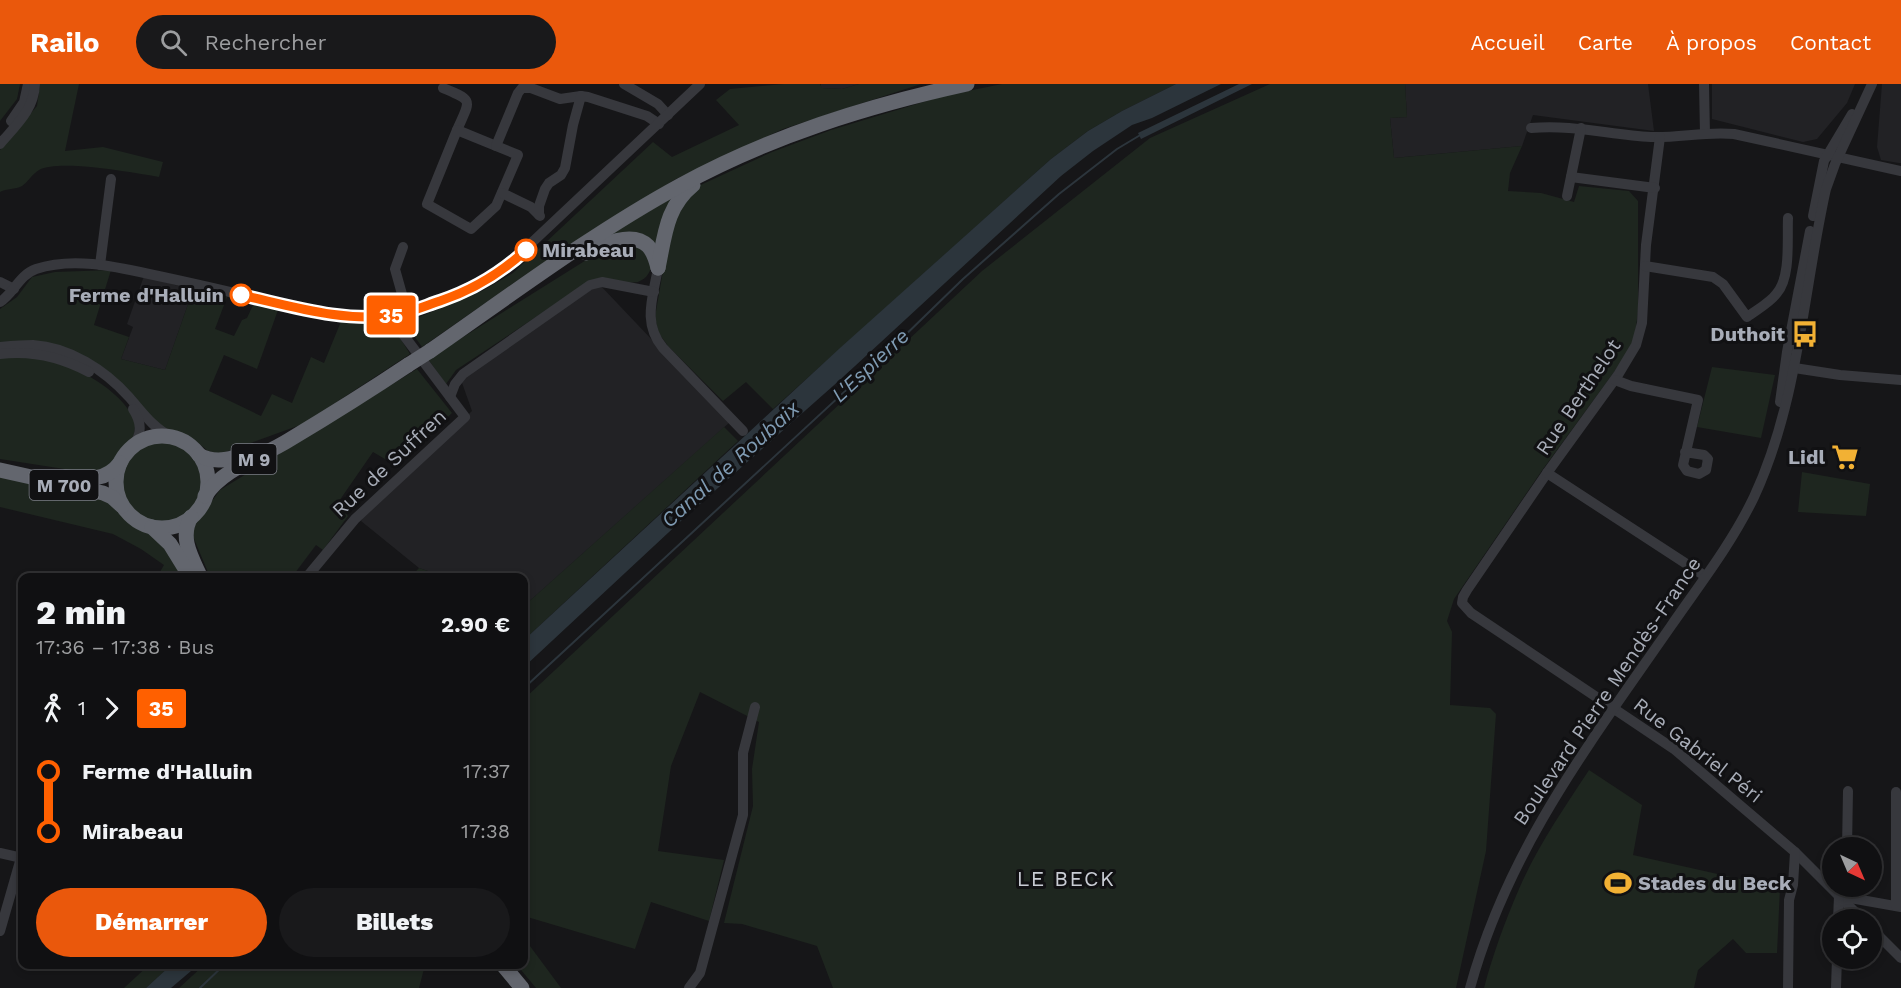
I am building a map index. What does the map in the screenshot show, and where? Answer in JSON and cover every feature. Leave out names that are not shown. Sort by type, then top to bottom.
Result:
[{"type":"highway","name":"M 9","points":[[205,496],[221,478],[308,428],[430,351],[637,211],[717,167],[824,122],[894,101],[967,84]]},
{"type":"highway","points":[[658,268],[668,219],[674,205],[688,189],[717,167]]},
{"type":"highway","points":[[514,293],[590,251],[615,241],[636,240],[645,244],[652,252],[658,268]]},
{"type":"highway","name":"M 9","points":[[199,455],[214,461],[225,460],[246,454],[308,428]]},
{"type":"highway","points":[[188,573],[170,544],[152,527],[136,520],[124,508],[118,495],[116,484],[120,463],[133,447],[152,437],[173,438],[189,445],[199,455],[207,475],[205,496],[201,506],[186,527],[186,542],[199,573]]},
{"type":"highway","name":"M 700","points":[[0,465],[47,475],[95,478],[108,475],[120,463]]},
{"type":"highway","name":"M 700","points":[[0,470],[103,493],[112,497],[124,508]]},
{"type":"highway","points":[[152,527],[173,526],[191,517]]},
{"type":"highway","points":[[506,969],[522,988]]},
{"type":"street","points":[[0,133],[24,102],[28,84]]},
{"type":"street","points":[[0,144],[30,107],[35,84]]},
{"type":"street","points":[[624,84],[658,104],[668,115]]},
{"type":"street","points":[[0,302],[14,289],[23,276],[37,269],[72,263],[147,274],[317,312],[362,316],[395,315],[407,312],[457,295],[491,278],[507,266],[700,84]]},
{"type":"street","points":[[1704,84],[1705,134]]},
{"type":"street","points":[[1833,155],[1865,84]]},
{"type":"street","points":[[1833,155],[1872,84]]},
{"type":"street","points":[[443,88],[463,96],[467,101],[467,106],[457,130],[427,204],[471,229],[493,209],[518,155],[457,130]]},
{"type":"street","points":[[496,146],[522,88],[531,88],[560,99],[588,96],[647,116],[659,124]]},
{"type":"street","points":[[539,215],[539,206],[545,189],[549,183],[561,175],[565,168],[581,96]]},
{"type":"street","points":[[1531,128],[1555,126],[1660,137],[1734,134],[1901,171]]},
{"type":"street","points":[[1567,196],[1581,128]]},
{"type":"street","name":"Rue Berthelot","points":[[1471,613],[1464,606],[1462,597],[1547,473],[1615,380],[1632,353],[1640,333],[1643,317],[1645,266],[1660,137]]},
{"type":"street","name":"Boulevard Pierre Mendès-France","points":[[1470,988],[1491,923],[1531,836],[1560,787],[1734,533],[1763,475],[1771,451],[1833,155]]},
{"type":"street","points":[[1571,177],[1654,188]]},
{"type":"street","points":[[100,266],[111,179]]},
{"type":"street","points":[[502,193],[531,207],[550,226]]},
{"type":"street","points":[[1645,266],[1713,277],[1723,284],[1747,317],[1774,297],[1781,287],[1786,263],[1788,218]]},
{"type":"street","points":[[404,247],[395,269],[407,312]]},
{"type":"street","points":[[658,268],[650,322],[651,330],[657,341],[743,431]]},
{"type":"street","points":[[0,282],[14,289]]},
{"type":"street","points":[[450,397],[455,384],[463,374],[590,285],[602,282],[654,292]]},
{"type":"street","name":"Rue de Suffren","points":[[310,573],[355,519],[465,417],[402,333],[395,315]]},
{"type":"street","points":[[0,347],[41,346],[64,352],[84,362],[113,380],[154,426],[173,438]]},
{"type":"street","points":[[0,354],[29,353],[49,356],[79,367],[103,380],[128,402],[139,419],[141,431],[133,447]]},
{"type":"street","points":[[1789,367],[1840,375],[1901,380]]},
{"type":"street","points":[[1615,380],[1631,386],[1698,400],[1685,452]]},
{"type":"street","points":[[1547,473],[1705,576]]},
{"type":"street","name":"Rue Gabriel Péri","points":[[1471,613],[1674,749],[1822,875]]},
{"type":"street","points":[[689,988],[700,973],[743,815],[743,753],[755,707]]},
{"type":"street","points":[[1847,837],[1848,791]]},
{"type":"street","points":[[1860,897],[1899,907],[1896,792]]},
{"type":"street","points":[[1788,988],[1789,900],[1795,852]]},
{"type":"street","points":[[0,853],[18,857]]},
{"type":"street","points":[[0,931],[18,871]]},
{"type":"street","points":[[1882,939],[1901,958]]},
{"type":"street","points":[[1836,988],[1837,969]]},
{"type":"shaded area","points":[[0,84],[20,84],[17,99],[0,121]]},
{"type":"shaded area","points":[[40,84],[79,84],[65,151],[103,147],[163,162],[159,177],[80,166],[49,167],[39,170],[22,186],[0,192],[0,150],[37,106]]},
{"type":"shaded area","points":[[784,84],[820,84],[822,88],[842,89],[859,84],[921,84],[783,129],[674,180],[531,271],[422,347],[405,323],[484,290],[513,273],[653,142],[672,157],[739,125],[716,100],[730,89]]},
{"type":"shaded area","points":[[821,84],[859,84],[842,89],[821,88]]},
{"type":"shaded area","points":[[1002,84],[1176,84],[1088,131],[1051,159],[773,409],[746,382],[723,401],[668,346],[658,332],[655,317],[672,219],[694,188],[772,152],[831,130],[943,96]]},
{"type":"shaded area","points":[[1270,84],[1405,84],[1407,117],[1390,118],[1394,158],[1522,146],[1510,173],[1508,191],[1541,193],[1574,202],[1579,186],[1629,191],[1638,201],[1638,311],[1635,335],[1628,353],[1543,469],[1454,599],[1447,621],[1452,632],[1450,705],[1490,708],[1496,714],[1486,851],[1456,988],[833,988],[817,946],[742,924],[724,923],[753,806],[752,769],[759,722],[700,692],[671,766],[658,851],[724,860],[709,921],[651,902],[635,949],[528,917],[528,695],[982,271],[1150,138]]},
{"type":"shaded area","points":[[1405,84],[1648,84],[1654,131],[1533,115],[1522,146],[1394,158],[1390,118],[1407,117]]},
{"type":"shaded area","points":[[1712,84],[1855,84],[1847,103],[1817,139],[1803,142],[1712,119]]},
{"type":"shaded area","points":[[1882,84],[1901,84],[1901,163],[1881,160],[1877,147]]},
{"type":"shaded area","points":[[670,199],[659,247],[607,236]]},
{"type":"shaded area","points":[[626,244],[641,247],[652,261],[648,274],[638,282],[581,287],[456,370],[446,384],[428,359],[591,257]]},
{"type":"shaded area","points":[[111,270],[94,325],[129,337],[121,359],[165,370],[193,290],[227,297],[215,329],[234,336],[253,305],[278,310],[257,369],[224,355],[209,391],[261,416],[272,394],[292,403],[311,357],[324,363],[342,319],[390,322],[410,354],[303,424],[220,454],[208,451],[197,442],[159,427],[112,376],[0,345],[0,309],[17,297],[32,277],[55,272]]},
{"type":"shaded area","points":[[144,276],[193,290],[165,370],[121,359],[133,327],[127,324]]},
{"type":"shaded area","points":[[599,284],[730,422],[528,602],[528,573],[433,573],[419,568],[361,521],[368,509],[472,411],[461,380]]},
{"type":"shaded area","points":[[0,358],[42,359],[70,367],[96,380],[118,398],[136,421],[133,439],[122,449],[109,467],[90,473],[0,459]]},
{"type":"shaded area","points":[[1712,367],[1775,375],[1761,438],[1697,427]]},
{"type":"shaded area","points":[[417,369],[452,413],[397,466],[373,452],[337,504],[348,516],[323,550],[316,545],[295,573],[208,573],[192,534],[195,524],[220,490]]},
{"type":"shaded area","points":[[724,427],[738,441],[528,636],[528,602]]},
{"type":"shaded area","points":[[162,441],[178,445],[191,453],[199,466],[203,482],[199,498],[191,511],[178,519],[162,523],[146,519],[133,511],[125,498],[121,482],[125,466],[133,453],[146,445]]},
{"type":"shaded area","points":[[1802,472],[1870,484],[1866,516],[1798,512]]},
{"type":"shaded area","points":[[0,475],[110,501],[129,521],[148,531],[162,545],[180,573],[159,573],[164,565],[113,534],[0,507]]},
{"type":"shaded area","points":[[419,568],[433,573],[415,573]]},
{"type":"shaded area","name":"Stades du Beck","points":[[1589,770],[1642,805],[1633,855],[1780,888],[1777,953],[1746,953],[1733,939],[1698,970],[1694,988],[1484,988],[1504,925],[1526,873],[1551,828]]},
{"type":"shaded area","points":[[528,943],[561,988],[536,988],[520,969],[528,969]]},
{"type":"shaded area","points":[[145,969],[167,969],[146,988],[124,988]]},
{"type":"shaded area","points":[[200,969],[424,969],[419,988],[179,988]]},
{"type":"water","name":"Canal de Roubaix","points":[[1176,84],[1221,84],[1152,118],[1132,125],[1061,176],[842,378],[683,519],[528,663],[528,636],[840,348],[1051,159],[1088,131]]},
{"type":"water","points":[[1239,84],[1252,84],[1141,139],[1138,133]]},
{"type":"water","points":[[167,969],[193,969],[171,988],[146,988]]},
{"type":"waterway","name":"L'Espierre","points":[[528,684],[894,346],[963,279],[1059,194],[1117,149],[1142,134]]},
{"type":"waterway","name":"L'Espierre","points":[[200,988],[220,969]]},
{"type":"bus line","name":"35","points":[[241,295],[332,314],[395,315],[466,291],[491,278],[526,250]]},
{"type":"place","name":"Mirabeau","points":[[526,250]]},
{"type":"place","name":"Ferme d'Halluin","points":[[241,295]]},
{"type":"place","name":"Duthoit","points":[[1805,334]]},
{"type":"place","name":"Lidl","points":[[1845,457]]},
{"type":"place","name":"Stades du Beck","points":[[1618,883]]},
{"type":"district","name":"LE BECK","points":[[1066,878]]}]
